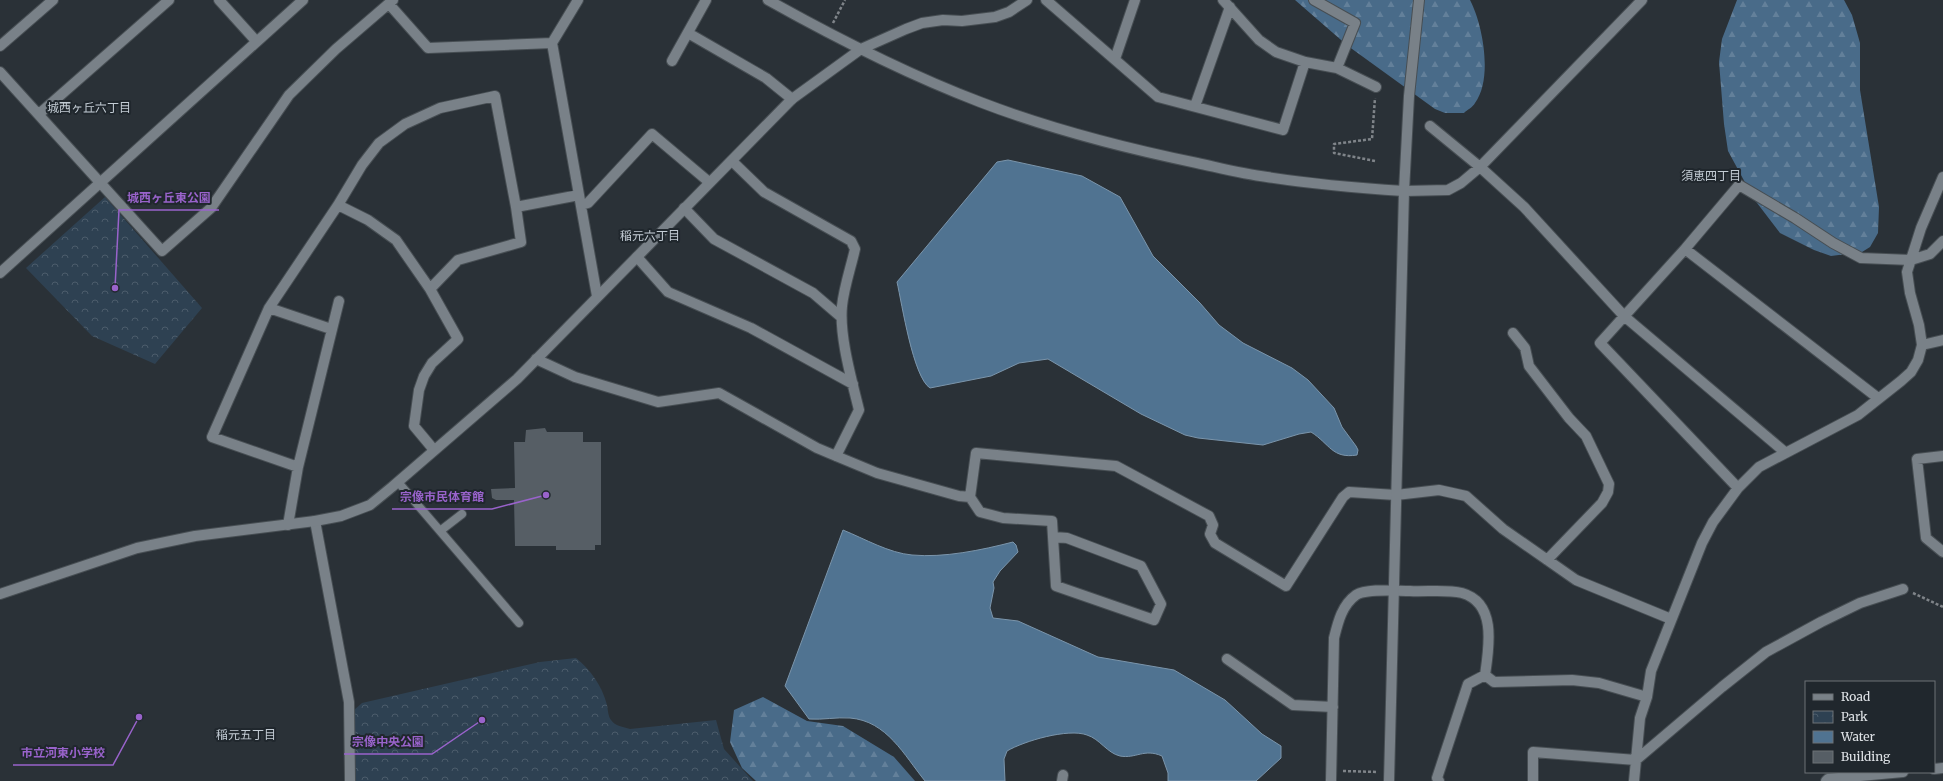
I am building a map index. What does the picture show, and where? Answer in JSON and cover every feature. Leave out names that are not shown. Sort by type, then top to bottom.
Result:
[{"type":"street","points":[[0,46],[53,0]]},
{"type":"street","points":[[39,114],[169,0]]},
{"type":"street","points":[[219,0],[256,41]]},
{"type":"street","points":[[0,273],[303,0]]},
{"type":"street","points":[[578,0],[552,43],[597,296]]},
{"type":"street","points":[[672,62],[706,0]]},
{"type":"street","points":[[768,0],[828,33],[925,80],[980,103],[1101,141],[1165,157],[1265,177],[1348,187],[1404,191],[1448,190],[1461,183],[1480,167],[1642,0]]},
{"type":"street","points":[[0,594],[137,548],[195,536],[316,521],[341,516],[370,504],[398,482],[517,379],[792,99],[861,49],[922,23],[943,20],[962,21],[995,17],[1009,12],[1027,0]]},
{"type":"street","points":[[1046,0],[1158,97],[1282,130],[1305,62]]},
{"type":"street","points":[[1114,59],[1135,0]]},
{"type":"street","points":[[1314,0],[1355,23],[1337,68]]},
{"type":"street","points":[[1389,777],[1404,191],[1409,96],[1419,0]]},
{"type":"street","points":[[0,72],[162,251],[211,208],[289,95],[336,49],[392,2],[428,48],[552,43]]},
{"type":"street","points":[[1195,106],[1226,3]]},
{"type":"street","points":[[1226,3],[1259,40],[1276,52],[1305,62],[1337,68],[1376,87]]},
{"type":"street","points":[[688,33],[766,78],[792,99]]},
{"type":"street","points":[[298,467],[212,437],[269,308],[338,205],[362,165],[379,143],[405,124],[440,108],[495,96],[516,207],[521,242],[458,260],[430,289]]},
{"type":"street","points":[[1430,126],[1480,167],[1524,207],[1624,316],[1786,453]]},
{"type":"street","points":[[516,207],[580,200],[588,203],[652,134],[709,182]]},
{"type":"street","points":[[732,161],[764,192],[851,241],[855,249],[842,305],[841,317],[859,410],[836,456]]},
{"type":"street","points":[[1634,780],[1640,718],[1647,697],[1651,671],[1671,619],[1713,522],[1738,488],[1759,467],[1858,415],[1911,372],[1918,360],[1922,345],[1920,325],[1910,293],[1907,272],[1921,228],[1943,177]]},
{"type":"street","points":[[1738,488],[1600,343],[1685,249],[1739,185],[1795,218],[1833,244],[1861,258],[1911,260],[1930,254],[1943,241]]},
{"type":"street","points":[[338,205],[368,220],[396,240],[430,289],[458,339],[432,363],[424,376],[419,390],[414,426],[434,450]]},
{"type":"street","points":[[684,208],[714,239],[813,293],[841,317]]},
{"type":"street","points":[[1685,249],[1878,398]]},
{"type":"street","points":[[637,257],[668,292],[751,328],[853,384]]},
{"type":"street","points":[[288,525],[298,467],[339,300]]},
{"type":"street","points":[[269,308],[331,329]]},
{"type":"street","points":[[1513,333],[1525,348],[1529,366],[1586,436],[1609,484],[1608,492],[1602,503],[1546,560]]},
{"type":"street","points":[[1922,345],[1943,340]]},
{"type":"street","points":[[536,359],[575,377],[658,402],[719,393],[817,448],[836,456],[877,473],[970,498]]},
{"type":"street","points":[[1054,537],[1067,538],[1141,566],[1161,604],[1154,620],[1056,586],[1052,521],[1003,518],[980,512],[970,498],[976,453],[1116,466],[1209,516],[1213,525],[1210,534],[1215,543],[1286,586],[1343,497],[1349,492],[1396,495],[1440,490],[1466,496],[1503,529],[1576,580],[1671,619]]},
{"type":"street","points":[[1943,456],[1917,459],[1926,538],[1943,552]]},
{"type":"street","points":[[316,521],[349,702],[350,781]]},
{"type":"street","points":[[1532,781],[1533,752],[1636,760],[1766,652],[1847,609],[1903,588]]},
{"type":"street","points":[[1331,776],[1334,638],[1338,619],[1347,604],[1356,595],[1368,592],[1394,590],[1460,593],[1472,597],[1482,606],[1488,621],[1488,641],[1484,674]]},
{"type":"street","points":[[1227,659],[1293,705],[1333,707]]},
{"type":"street","points":[[1484,674],[1494,682],[1572,680],[1599,683],[1647,697]]},
{"type":"street","points":[[1439,781],[1437,778],[1468,684],[1484,674]]},
{"type":"street","points":[[1826,781],[1828,779],[1892,773]]},
{"type":"lane","points":[[398,482],[519,623]]},
{"type":"lane","points":[[440,531],[462,514]]},
{"type":"path","points":[[828,33],[845,0]]},
{"type":"path","points":[[1374,161],[1334,153],[1334,144],[1372,139],[1376,87]]},
{"type":"path","points":[[1903,588],[1943,607]]},
{"type":"path","points":[[1331,776],[1389,777]]},
{"type":"green space","points":[[1295,0],[1470,0],[1479,23],[1485,66],[1484,80],[1475,103],[1464,113],[1445,113],[1435,109],[1348,46]]},
{"type":"green space","points":[[1737,0],[1844,0],[1852,15],[1860,43],[1860,90],[1879,207],[1878,233],[1870,247],[1862,252],[1831,256],[1814,250],[1780,233],[1754,199],[1728,151],[1724,124],[1719,62],[1722,39]]},
{"type":"green space","points":[[105,197],[202,308],[155,364],[92,336],[26,268]]},
{"type":"green space","points":[[576,658],[591,673],[599,685],[605,698],[609,717],[615,724],[630,729],[716,720],[724,749],[753,781],[355,781],[353,711],[362,703],[540,662]]},
{"type":"green space","points":[[763,697],[807,721],[843,726],[894,757],[915,781],[756,781],[742,768],[730,742],[734,710]]},
{"type":"water","points":[[1008,160],[1082,176],[1120,197],[1153,256],[1200,303],[1219,325],[1243,343],[1292,368],[1308,380],[1334,408],[1342,427],[1358,450],[1357,455],[1349,456],[1336,453],[1311,432],[1299,434],[1263,445],[1198,438],[1185,435],[1141,414],[1048,359],[1019,363],[991,376],[930,388],[918,370],[913,355],[897,282],[997,162]]},
{"type":"water","points":[[843,530],[895,552],[924,556],[976,550],[1013,542],[1016,545],[1018,552],[1000,571],[993,582],[994,588],[990,608],[993,618],[1018,621],[1098,657],[1174,670],[1225,700],[1262,734],[1281,746],[1281,758],[1256,781],[1168,781],[1168,773],[1162,756],[1145,753],[1126,757],[1120,756],[1111,752],[1092,737],[1079,733],[1069,733],[1058,734],[1024,743],[1007,751],[1004,759],[1005,781],[925,781],[894,741],[874,725],[850,718],[809,719],[785,686]]},
{"type":"building","points":[[545,428],[547,432],[583,432],[583,442],[601,442],[601,545],[595,545],[595,550],[556,550],[556,546],[515,546],[514,500],[496,500],[492,498],[491,489],[515,488],[514,442],[525,442],[526,430]]},
{"type":"place","name":"城西ヶ丘東公園","points":[[115,288]]},
{"type":"place","name":"宗像市民体育館","points":[[546,495]]},
{"type":"place","name":"市立河東小学校","points":[[139,717]]},
{"type":"place","name":"宗像中央公園","points":[[482,720]]},
{"type":"district","name":"城西ヶ丘六丁目","points":[[89,108]]},
{"type":"district","name":"須恵四丁目","points":[[1711,176]]},
{"type":"district","name":"稲元六丁目","points":[[650,236]]},
{"type":"district","name":"稲元五丁目","points":[[246,735]]}]
